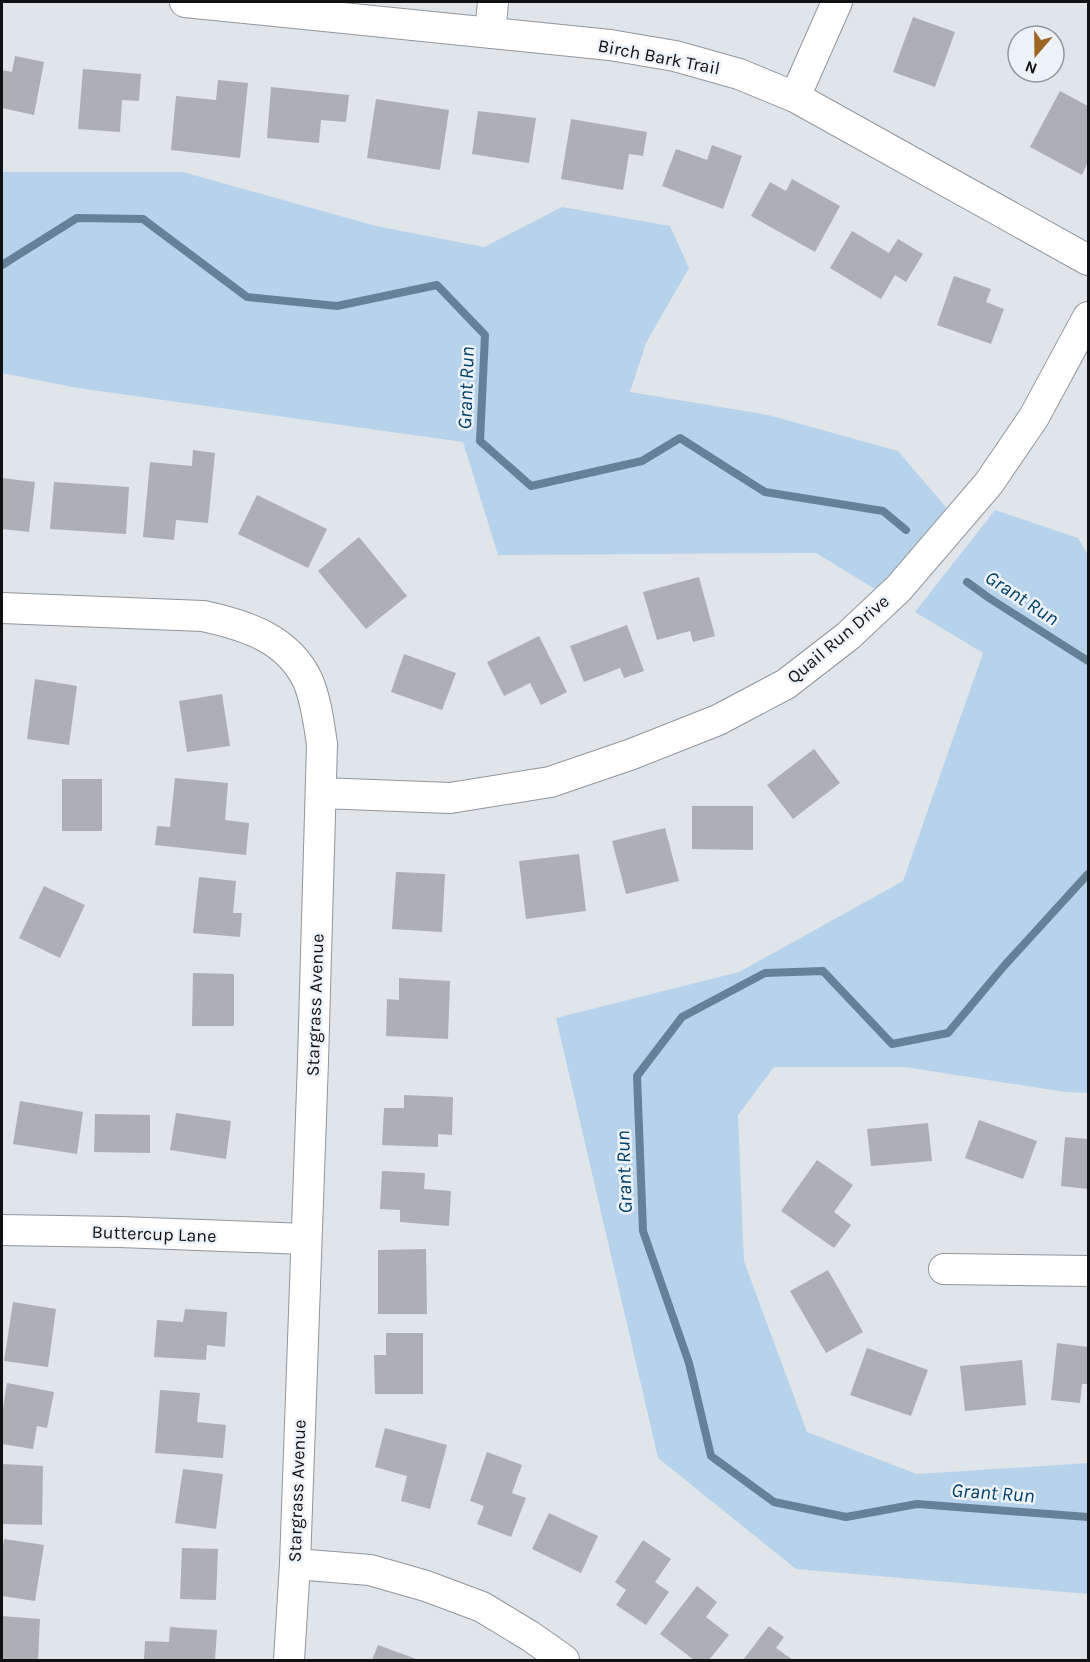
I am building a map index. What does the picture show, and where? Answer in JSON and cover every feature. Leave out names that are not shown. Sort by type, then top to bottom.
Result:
[{"type":"street","name":"Birch Bark Trail","points":[[185,2],[610,45],[675,56],[740,74],[795,97],[1089,260]]},
{"type":"street","points":[[490,33],[493,2]]},
{"type":"street","points":[[795,97],[837,2]]},
{"type":"street","name":"Quail Run Drive","points":[[321,793],[450,798],[550,782],[632,754],[718,720],[786,684],[848,636],[900,588],[989,483],[1034,417],[1089,317]]},
{"type":"street","name":"Stargrass Avenue","points":[[2,608],[203,616],[235,623],[264,634],[291,655],[308,681],[322,744],[295,1564],[289,1660]]},
{"type":"street","name":"Buttercup Lane","points":[[2,1230],[306,1239]]},
{"type":"street","points":[[944,1269],[1089,1271]]},
{"type":"street","points":[[295,1564],[370,1570],[426,1586],[482,1607],[564,1660]]},
{"type":"shaded area","points":[[2,172],[183,172],[376,226],[484,247],[562,207],[670,226],[689,268],[646,343],[630,392],[768,415],[898,451],[951,513],[875,589],[816,553],[498,555],[463,442],[78,388],[2,373]]},
{"type":"shaded area","points":[[995,510],[1078,538],[1088,555],[1088,1093],[1065,1092],[905,1067],[774,1067],[738,1115],[744,1261],[807,1432],[917,1474],[1088,1463],[1088,1594],[796,1569],[658,1458],[556,1018],[739,972],[903,881],[983,653],[915,612]]},
{"type":"building","points":[[913,17],[955,32],[935,87],[893,72]]},
{"type":"building","points":[[15,56],[44,62],[34,115],[2,108],[2,70],[12,72]]},
{"type":"building","points":[[83,69],[141,74],[139,101],[122,100],[120,132],[78,129]]},
{"type":"building","points":[[218,80],[248,83],[240,158],[171,150],[176,96],[216,100]]},
{"type":"building","points":[[271,87],[349,95],[346,122],[321,120],[319,143],[267,138]]},
{"type":"building","points":[[1060,91],[1088,106],[1088,162],[1082,175],[1030,147]]},
{"type":"building","points":[[376,99],[449,110],[440,170],[367,158]]},
{"type":"building","points":[[478,111],[536,118],[529,163],[472,154]]},
{"type":"building","points":[[571,119],[647,132],[643,156],[629,154],[623,190],[561,179]]},
{"type":"building","points":[[712,145],[742,156],[723,209],[662,186],[676,149],[707,160]]},
{"type":"building","points":[[792,179],[840,206],[815,252],[751,216],[770,182],[786,191]]},
{"type":"building","points":[[852,231],[889,253],[898,239],[923,254],[906,282],[895,275],[881,299],[830,268]]},
{"type":"building","points":[[954,276],[991,289],[986,302],[1004,309],[991,344],[937,325]]},
{"type":"building","points":[[193,450],[215,453],[208,523],[176,520],[174,540],[143,537],[150,462],[192,466]]},
{"type":"building","points":[[2,478],[35,482],[29,532],[2,529]]},
{"type":"building","points":[[54,482],[129,487],[126,534],[50,529]]},
{"type":"building","points":[[257,495],[327,529],[308,568],[238,534]]},
{"type":"building","points":[[359,537],[407,596],[366,629],[318,571]]},
{"type":"building","points":[[699,577],[715,636],[693,642],[690,631],[657,640],[643,592]]},
{"type":"building","points":[[627,625],[644,671],[624,678],[620,668],[584,682],[570,646]]},
{"type":"building","points":[[539,636],[567,692],[541,705],[530,683],[504,696],[487,662]]},
{"type":"building","points":[[404,654],[456,673],[442,710],[391,692]]},
{"type":"building","points":[[35,679],[77,686],[69,745],[27,739]]},
{"type":"building","points":[[222,694],[230,746],[187,752],[179,701]]},
{"type":"building","points":[[814,749],[840,783],[793,819],[767,785]]},
{"type":"building","points":[[175,778],[228,783],[225,820],[249,823],[246,855],[155,845],[157,826],[170,827]]},
{"type":"building","points":[[62,779],[102,779],[102,831],[62,831]]},
{"type":"building","points":[[692,806],[753,806],[753,850],[692,849]]},
{"type":"building","points":[[665,828],[679,881],[626,894],[612,841]]},
{"type":"building","points":[[579,854],[586,911],[526,919],[519,861]]},
{"type":"building","points":[[396,872],[445,874],[442,932],[392,929]]},
{"type":"building","points":[[199,877],[236,881],[233,913],[242,913],[240,937],[193,933]]},
{"type":"building","points":[[44,886],[85,905],[60,958],[19,938]]},
{"type":"building","points":[[193,973],[234,974],[234,1026],[192,1026]]},
{"type":"building","points":[[399,978],[450,981],[448,1039],[386,1036],[387,999],[399,1000]]},
{"type":"building","points":[[404,1095],[453,1097],[452,1135],[438,1134],[438,1147],[382,1145],[384,1108],[404,1108]]},
{"type":"building","points":[[20,1101],[83,1112],[77,1154],[13,1144]]},
{"type":"building","points":[[176,1113],[231,1121],[226,1159],[170,1150]]},
{"type":"building","points":[[95,1114],[150,1115],[150,1153],[94,1152]]},
{"type":"building","points":[[979,1120],[1037,1141],[1023,1179],[965,1158]]},
{"type":"building","points":[[928,1123],[932,1161],[871,1166],[867,1129]]},
{"type":"building","points":[[1065,1137],[1088,1139],[1088,1189],[1061,1186]]},
{"type":"building","points":[[817,1160],[853,1185],[834,1212],[851,1225],[834,1248],[781,1211]]},
{"type":"building","points":[[382,1171],[425,1173],[424,1189],[451,1191],[449,1226],[400,1222],[400,1210],[380,1209]]},
{"type":"building","points":[[426,1249],[427,1314],[378,1314],[378,1250]]},
{"type":"building","points":[[828,1270],[863,1332],[826,1353],[790,1291]]},
{"type":"building","points":[[13,1302],[56,1309],[48,1367],[4,1361]]},
{"type":"building","points":[[185,1309],[227,1312],[225,1347],[207,1345],[206,1360],[154,1357],[157,1320],[183,1322]]},
{"type":"building","points":[[386,1333],[423,1333],[423,1394],[375,1394],[374,1355],[386,1355]]},
{"type":"building","points":[[1057,1343],[1088,1347],[1088,1384],[1082,1384],[1080,1403],[1051,1400]]},
{"type":"building","points":[[867,1348],[928,1370],[911,1416],[850,1395]]},
{"type":"building","points":[[1022,1360],[1026,1405],[965,1411],[960,1366]]},
{"type":"building","points":[[7,1383],[54,1392],[47,1428],[37,1426],[33,1449],[2,1444],[2,1415]]},
{"type":"building","points":[[160,1390],[200,1393],[197,1422],[226,1425],[223,1458],[155,1453]]},
{"type":"building","points":[[385,1428],[447,1445],[430,1509],[401,1501],[407,1476],[375,1467]]},
{"type":"building","points":[[487,1452],[522,1465],[512,1493],[526,1498],[511,1537],[477,1524],[484,1506],[470,1501]]},
{"type":"building","points":[[2,1464],[43,1466],[42,1525],[2,1524]]},
{"type":"building","points":[[183,1469],[223,1474],[216,1529],[175,1523]]},
{"type":"building","points":[[549,1513],[598,1536],[581,1573],[532,1549]]},
{"type":"building","points":[[4,1539],[44,1545],[35,1601],[2,1596]]},
{"type":"building","points":[[643,1540],[671,1559],[655,1582],[669,1592],[646,1625],[616,1605],[626,1590],[615,1582]]},
{"type":"building","points":[[182,1548],[218,1549],[216,1600],[180,1599]]},
{"type":"building","points":[[697,1586],[717,1602],[706,1617],[729,1635],[709,1660],[694,1660],[660,1634]]},
{"type":"building","points":[[2,1616],[40,1619],[38,1660],[2,1660]]},
{"type":"building","points":[[769,1626],[784,1637],[776,1648],[793,1660],[743,1660]]},
{"type":"building","points":[[170,1627],[217,1630],[215,1660],[144,1660],[145,1641],[169,1642]]},
{"type":"building","points":[[378,1645],[419,1660],[372,1660]]},
{"type":"waterway","name":"Grant Run","points":[[2,265],[77,218],[143,219],[247,297],[337,306],[437,285],[485,335],[480,441],[531,486],[642,461],[680,438],[765,492],[883,511],[906,530]]},
{"type":"waterway","name":"Grant Run","points":[[967,582],[1088,661]]},
{"type":"waterway","name":"Grant Run","points":[[1088,874],[1004,966],[948,1033],[892,1044],[823,971],[765,973],[682,1017],[637,1076],[643,1231],[689,1363],[711,1456],[774,1502],[846,1517],[917,1504],[1088,1517]]}]
